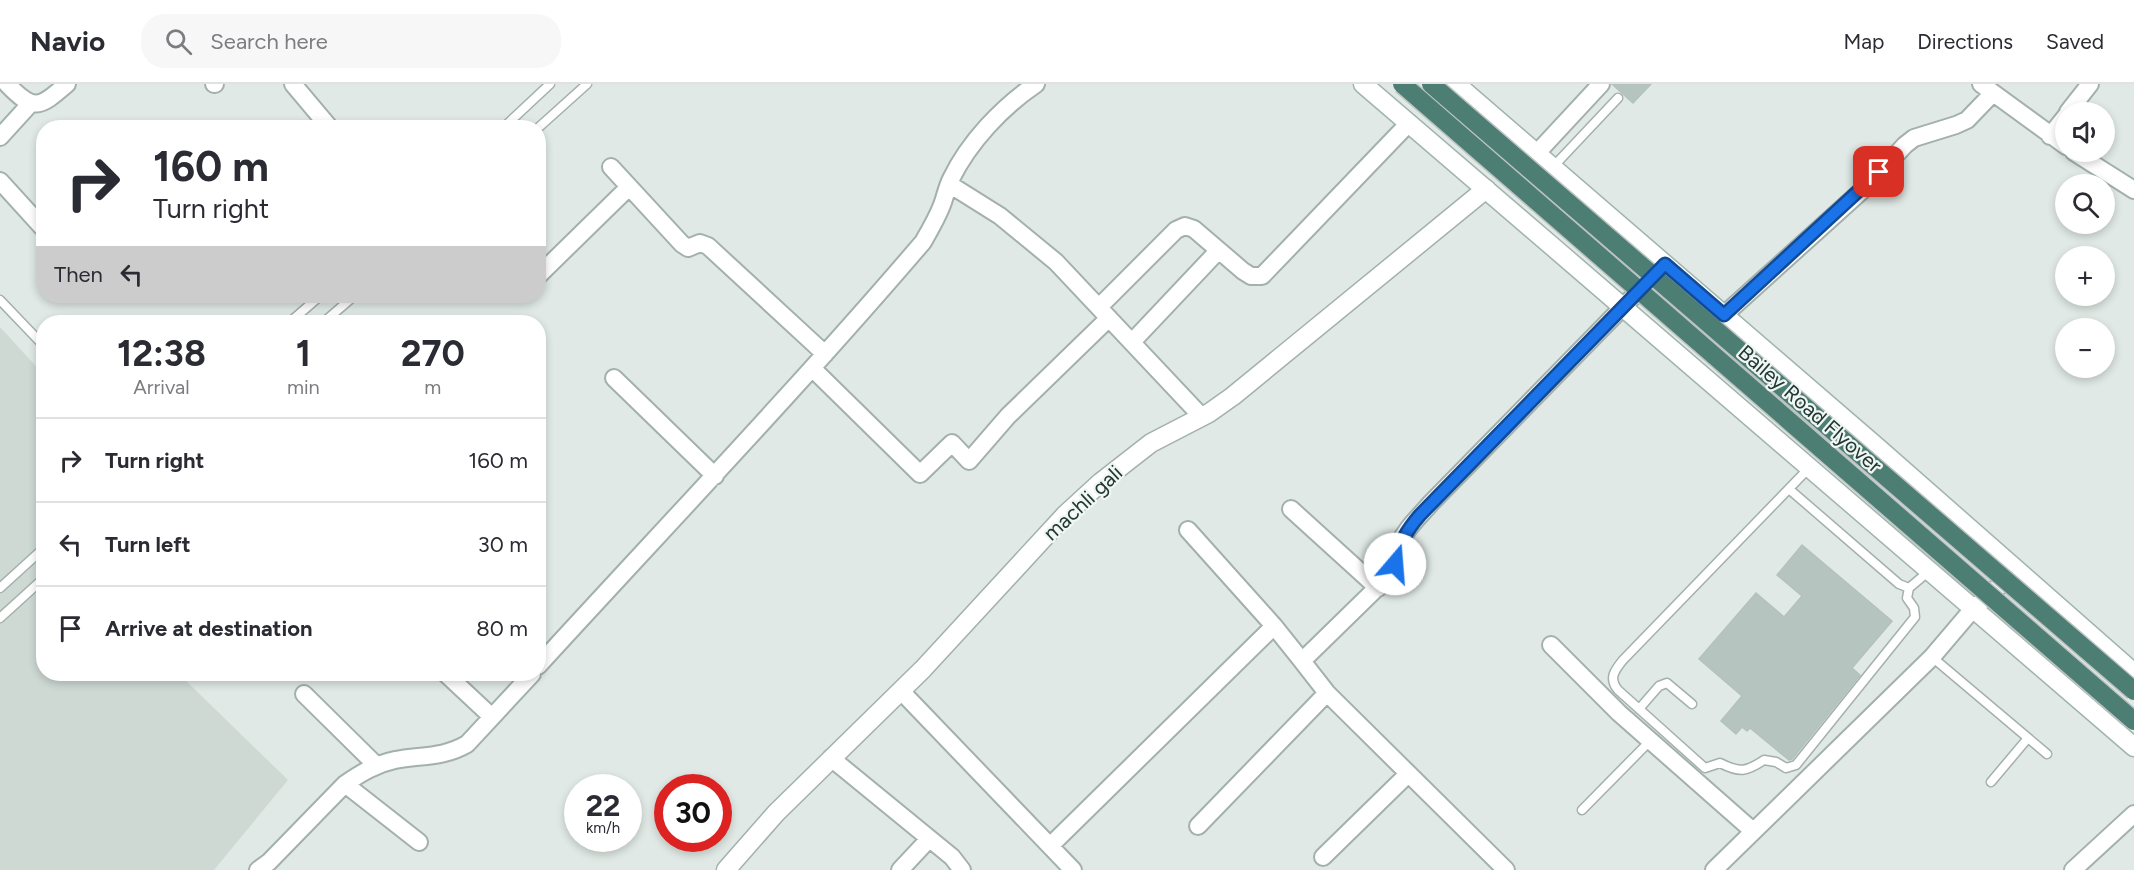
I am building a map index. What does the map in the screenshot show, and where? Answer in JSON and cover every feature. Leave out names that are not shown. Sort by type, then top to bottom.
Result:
[{"type":"highway","name":"Bailey Road Flyover","points":[[1402,84],[2134,721]]},
{"type":"highway","name":"Bailey Road Flyover","points":[[1431,84],[2134,692]]},
{"type":"main road","points":[[1364,84],[1972,610],[2134,747]]},
{"type":"main road","points":[[1456,84],[2134,673]]},
{"type":"main road","points":[[1512,210],[1552,168]]},
{"type":"main road","name":"machli gali","points":[[726,870],[776,813],[923,669],[1072,508],[1101,482],[1151,443],[1202,417],[1233,396],[1486,189]]},
{"type":"street","points":[[7,84],[24,100],[38,104],[48,100],[67,84]]},
{"type":"street","points":[[293,84],[323,120]]},
{"type":"street","points":[[546,657],[715,476],[923,242],[935,223],[949,184],[962,159],[975,141],[1006,108],[1036,84]]},
{"type":"street","points":[[1536,153],[1601,84]]},
{"type":"street","points":[[2076,102],[2090,84]]},
{"type":"street","points":[[1724,315],[1867,186],[1905,145],[1914,138],[1967,120],[1987,88],[2055,139]]},
{"type":"street","points":[[0,137],[31,103]]},
{"type":"street","points":[[812,368],[920,474],[952,443],[969,461],[1180,227],[1185,226],[1194,230],[1251,276],[1262,276],[1409,123]]},
{"type":"street","points":[[2050,136],[2055,130]]},
{"type":"street","points":[[2090,162],[2134,190]]},
{"type":"street","points":[[611,167],[682,244],[688,248],[700,243],[708,246],[825,354]]},
{"type":"street","points":[[0,180],[36,220]]},
{"type":"street","points":[[949,184],[1000,216],[1040,248],[1202,417]]},
{"type":"street","points":[[546,268],[629,187]]},
{"type":"street","points":[[1132,342],[1218,251]]},
{"type":"street","points":[[1302,662],[1391,573],[1398,547],[1410,527],[1665,264]]},
{"type":"street","points":[[614,378],[715,476]]},
{"type":"street","points":[[1291,509],[1378,588]]},
{"type":"street","points":[[1188,530],[1274,626],[1327,693],[1506,870]]},
{"type":"street","points":[[1714,870],[1932,657],[1972,610],[2016,570]]},
{"type":"street","points":[[1050,846],[1274,626]]},
{"type":"street","points":[[1551,645],[1620,713],[1754,831]]},
{"type":"street","points":[[453,681],[492,717]]},
{"type":"street","points":[[258,870],[269,862],[345,784],[376,765],[454,752],[467,744],[525,681]]},
{"type":"street","points":[[901,691],[1073,870]]},
{"type":"street","points":[[1198,826],[1327,693]]},
{"type":"street","points":[[304,694],[376,765]]},
{"type":"street","points":[[831,758],[952,857],[962,870]]},
{"type":"street","points":[[1323,857],[1408,774]]},
{"type":"street","points":[[345,784],[419,842]]},
{"type":"street","points":[[2073,870],[2134,814]]},
{"type":"street","points":[[900,870],[929,838]]},
{"type":"lane","points":[[512,120],[550,84]]},
{"type":"lane","points":[[546,121],[587,84]]},
{"type":"lane","points":[[1552,168],[1618,98]]},
{"type":"lane","points":[[0,300],[36,338]]},
{"type":"lane","points":[[298,315],[312,303]]},
{"type":"lane","points":[[332,315],[346,303]]},
{"type":"lane","points":[[1809,467],[1617,668],[1612,677],[1614,685],[1705,768],[1720,764],[1735,771],[1751,769],[1764,760],[1776,762],[1786,768],[1796,765],[1915,617],[1914,608],[1907,598],[1909,588],[1929,572]]},
{"type":"lane","points":[[1789,489],[1899,584],[1909,588]]},
{"type":"lane","points":[[0,588],[36,555]]},
{"type":"lane","points":[[0,618],[36,585]]},
{"type":"lane","points":[[1932,657],[2048,754]]},
{"type":"lane","points":[[1639,709],[1659,686],[1667,683],[1692,704]]},
{"type":"lane","points":[[1991,782],[2028,738]]},
{"type":"lane","points":[[1582,810],[1651,740]]},
{"type":"shaded area","points":[[0,327],[36,366],[36,681],[186,681],[288,780],[214,870],[0,870]]},
{"type":"building","points":[[1612,84],[1651,84],[1633,103]]},
{"type":"building","points":[[1802,545],[1892,621],[1852,668],[1860,675],[1789,760],[1750,728],[1747,731],[1742,727],[1736,734],[1721,721],[1742,696],[1699,659],[1756,593],[1784,617],[1802,596],[1777,575]]},
{"type":"route","points":[[1395,564],[1398,547],[1403,537],[1420,515],[1665,264],[1724,315],[1867,186],[1879,172]]}]
